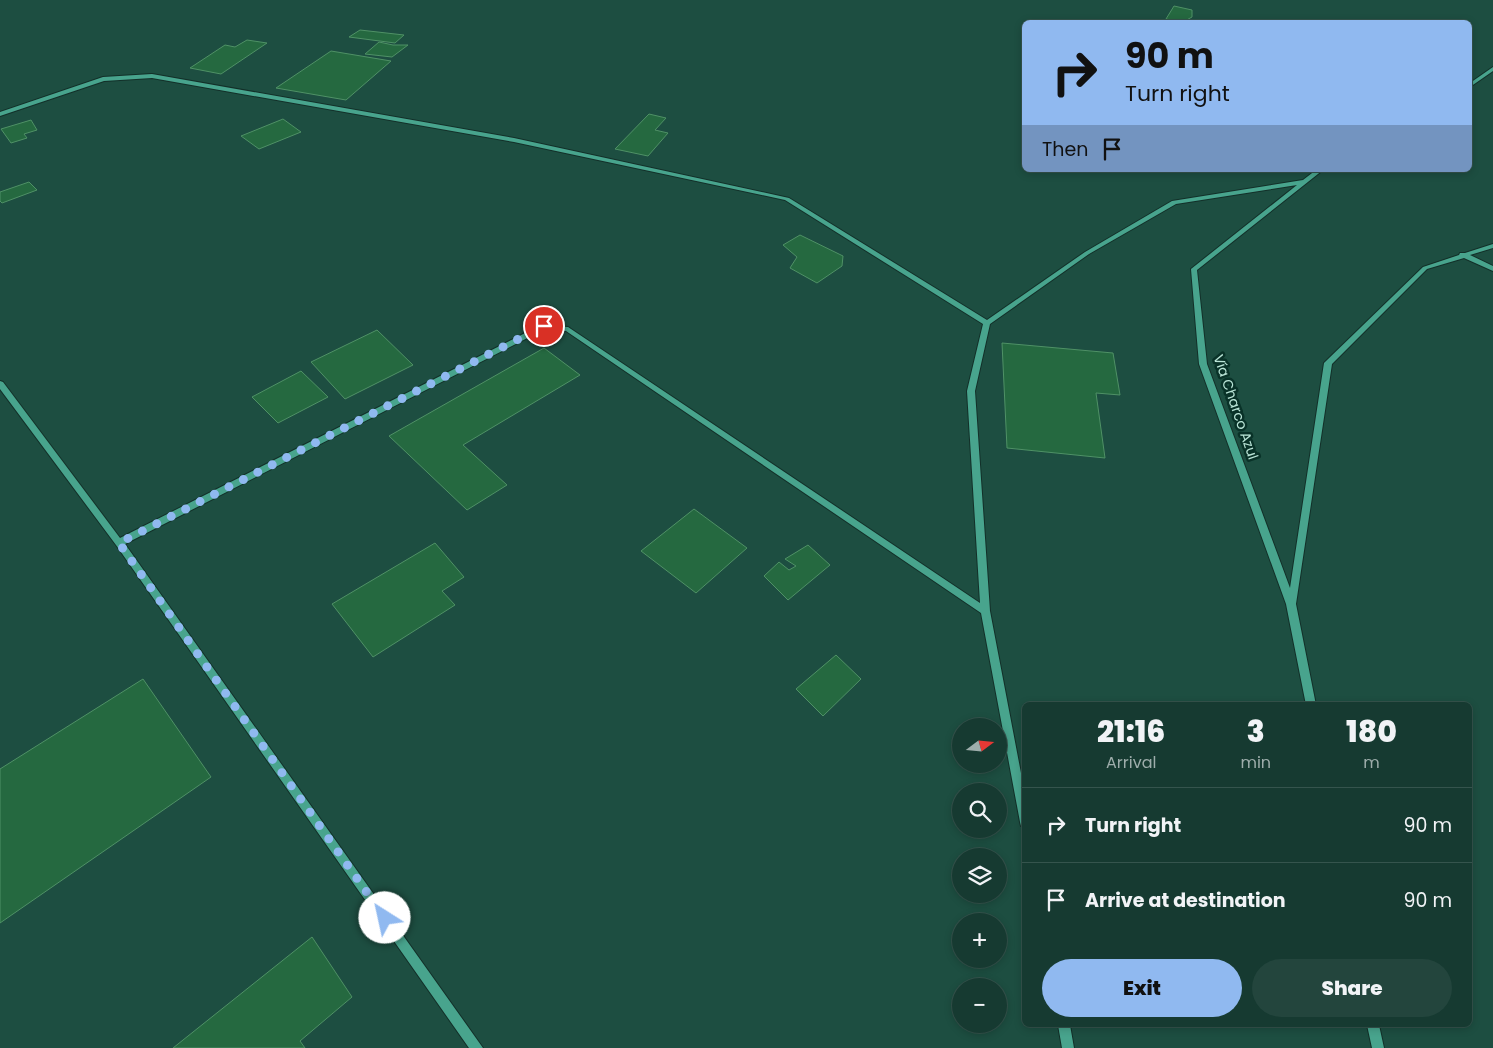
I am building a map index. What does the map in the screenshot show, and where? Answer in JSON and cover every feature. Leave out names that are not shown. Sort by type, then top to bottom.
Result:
[{"type":"street","points":[[1472,83],[1493,69]]},
{"type":"street","points":[[0,114],[103,78],[152,76],[534,144],[787,199],[987,323]]},
{"type":"street","name":"Vía Charco Azul","points":[[1310,702],[1291,604],[1203,364],[1194,269],[1317,172]]},
{"type":"street","points":[[1022,806],[985,611],[971,391],[987,323],[1087,253],[1174,202],[1304,182]]},
{"type":"street","points":[[1291,604],[1328,364],[1425,268],[1462,254],[1493,246]]},
{"type":"street","points":[[119,543],[544,326],[568,329],[985,611]]},
{"type":"street","points":[[0,384],[119,543],[477,1048]]},
{"type":"street","points":[[1064,1027],[1068,1048]]},
{"type":"street","points":[[1373,1027],[1378,1048]]},
{"type":"lane","points":[[1462,254],[1493,268]]},
{"type":"building","points":[[1174,6],[1192,10],[1192,17],[1187,20],[1166,19]]},
{"type":"building","points":[[360,30],[404,35],[395,43],[349,37]]},
{"type":"building","points":[[247,40],[267,43],[221,74],[190,68],[225,45],[235,47]]},
{"type":"building","points":[[379,42],[393,45],[408,45],[392,57],[365,54]]},
{"type":"building","points":[[331,51],[391,61],[346,100],[276,88]]},
{"type":"building","points":[[649,114],[666,118],[655,130],[668,133],[648,156],[615,149]]},
{"type":"building","points":[[283,119],[301,132],[259,149],[241,136]]},
{"type":"building","points":[[31,120],[37,130],[24,134],[27,138],[11,143],[1,129]]},
{"type":"building","points":[[29,182],[37,190],[2,203],[0,201],[0,192]]},
{"type":"building","points":[[800,235],[843,256],[842,266],[817,283],[790,268],[797,257],[783,245]]},
{"type":"building","points":[[377,330],[413,365],[345,399],[311,362]]},
{"type":"building","points":[[1002,343],[1113,353],[1120,395],[1096,393],[1105,458],[1007,448]]},
{"type":"building","points":[[544,348],[580,375],[463,445],[507,485],[467,510],[389,436]]},
{"type":"building","points":[[301,371],[328,397],[278,423],[252,397]]},
{"type":"building","points":[[694,509],[747,548],[696,593],[641,551]]},
{"type":"building","points":[[435,543],[464,577],[442,591],[455,605],[373,657],[332,604]]},
{"type":"building","points":[[808,545],[830,565],[788,600],[764,576],[779,562],[789,570],[796,566],[785,559]]},
{"type":"building","points":[[836,655],[861,679],[823,716],[796,689]]},
{"type":"building","points":[[143,679],[211,777],[0,923],[0,769]]},
{"type":"building","points":[[312,937],[352,997],[300,1041],[305,1048],[173,1048]]},
{"type":"route","points":[[385,918],[119,543],[544,326]]}]
